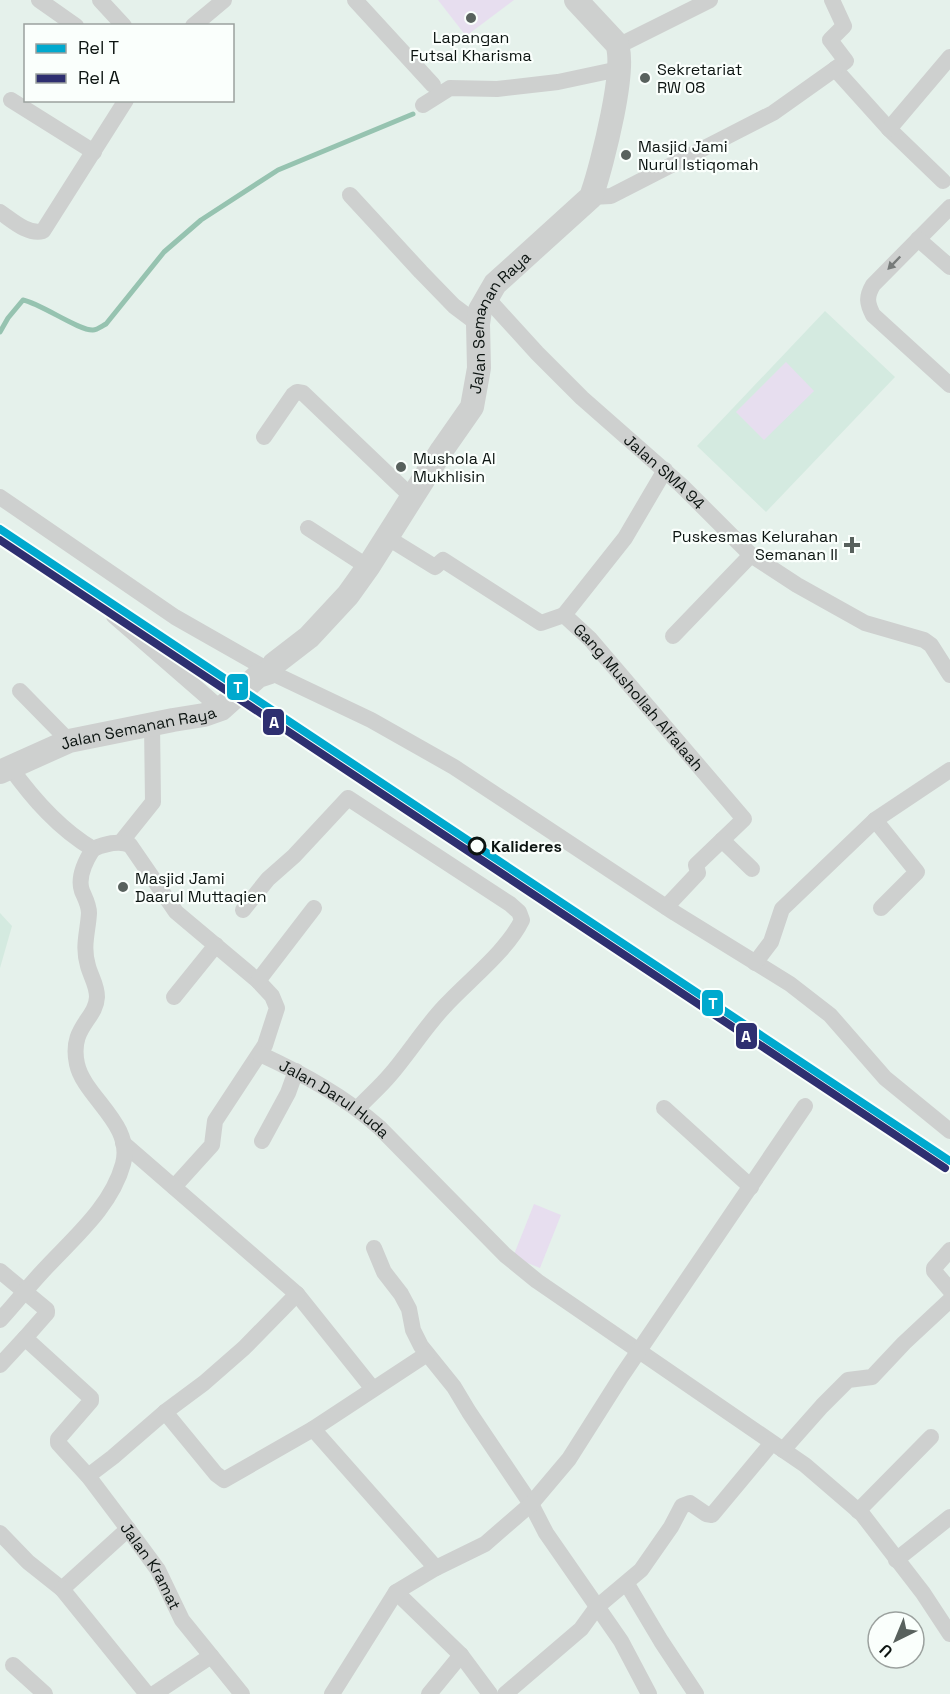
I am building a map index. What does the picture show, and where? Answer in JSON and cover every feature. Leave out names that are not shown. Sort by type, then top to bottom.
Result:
[{"type":"street","points":[[39,0],[73,24]]},
{"type":"street","points":[[100,0],[122,24]]},
{"type":"street","points":[[355,0],[433,85]]},
{"type":"street","points":[[576,0],[619,58],[611,121],[591,197],[611,196],[773,113],[846,61],[830,40],[844,26],[832,0]]},
{"type":"street","points":[[423,105],[450,88],[497,89],[558,82],[619,58],[710,0]]},
{"type":"street","points":[[194,24],[220,1]]},
{"type":"street","points":[[889,129],[950,57]]},
{"type":"street","points":[[835,69],[889,129],[943,181]]},
{"type":"street","points":[[11,100],[94,152]]},
{"type":"street","points":[[0,212],[28,231],[36,233],[44,231],[125,102]]},
{"type":"street","points":[[350,195],[454,306],[478,324]]},
{"type":"street","name":"Jalan Semanan Raya","points":[[93,849],[54,820],[21,783],[5,769],[69,741],[204,715],[221,709],[266,669],[309,637],[348,595],[368,567],[472,407],[479,368],[478,324],[480,310],[486,297],[505,274],[591,197]]},
{"type":"street","points":[[950,207],[873,285],[867,294],[873,315],[950,385]]},
{"type":"street","points":[[918,239],[950,267]]},
{"type":"street","name":"Jalan SMA 94","points":[[486,297],[575,390],[665,470],[751,555],[797,585],[865,623],[924,640],[931,645],[950,675]]},
{"type":"street","points":[[264,437],[293,395],[297,392],[303,393],[413,498]]},
{"type":"street","points":[[564,615],[625,538],[665,470]]},
{"type":"street","points":[[0,497],[176,616],[266,669],[371,720],[454,767],[666,907],[789,984],[830,1015],[885,1078],[950,1131]]},
{"type":"street","points":[[308,528],[368,567]]},
{"type":"street","name":"Gang Mushollah Alfalaah","points":[[388,537],[435,567],[443,560],[541,623],[564,615],[590,639],[744,819],[696,865],[698,873],[666,907]]},
{"type":"street","points":[[673,636],[751,555]]},
{"type":"street","points":[[114,616],[221,709]]},
{"type":"street","points":[[20,691],[69,741]]},
{"type":"street","points":[[0,1320],[91,1220],[108,1197],[123,1163],[123,1143],[120,1131],[77,1066],[79,1032],[96,1003],[97,997],[97,987],[88,966],[85,939],[89,912],[81,887],[84,866],[93,849],[105,844],[121,842],[153,802],[152,724]]},
{"type":"street","points":[[755,963],[771,942],[782,909],[875,820],[950,770]]},
{"type":"street","points":[[243,910],[268,879],[294,856],[348,798],[519,912],[522,920],[502,947],[444,1006],[390,1075],[358,1108]]},
{"type":"street","points":[[875,820],[917,872],[881,908]]},
{"type":"street","points":[[722,840],[752,869]]},
{"type":"street","name":"Jalan Darul Huda","points":[[121,842],[130,845],[176,912],[258,981],[272,996],[277,1008],[260,1054],[296,1071],[358,1108],[505,1255],[537,1281],[805,1465],[858,1511],[923,1593],[950,1634]]},
{"type":"street","points":[[258,981],[314,908]]},
{"type":"street","points":[[174,997],[216,945]]},
{"type":"street","points":[[174,1187],[212,1145],[215,1121],[260,1054]]},
{"type":"street","points":[[262,1141],[288,1093],[296,1071]]},
{"type":"street","points":[[332,1694],[396,1592],[436,1568],[485,1545],[531,1504],[569,1460],[638,1351],[805,1106]]},
{"type":"street","points":[[664,1107],[751,1187]]},
{"type":"street","points":[[123,1143],[297,1294],[373,1389]]},
{"type":"street","points":[[374,1248],[384,1272],[409,1309],[413,1330],[427,1354],[454,1387],[531,1504],[546,1533],[621,1641],[649,1694]]},
{"type":"street","points":[[950,1250],[934,1268],[934,1271],[950,1290]]},
{"type":"street","points":[[0,1271],[47,1311],[0,1365]]},
{"type":"street","points":[[88,1476],[204,1383],[244,1348],[297,1294]]},
{"type":"street","points":[[506,1694],[581,1629],[597,1607],[641,1570],[671,1527],[682,1506],[690,1503],[708,1515],[712,1515],[848,1380],[872,1377],[950,1300]]},
{"type":"street","name":"Jalan Kramat","points":[[25,1338],[92,1399],[58,1439],[58,1443],[88,1476],[128,1529],[158,1570],[182,1620],[242,1694]]},
{"type":"street","points":[[165,1412],[216,1474],[224,1480],[313,1429],[427,1354]]},
{"type":"street","points":[[313,1429],[436,1568]]},
{"type":"street","points":[[858,1511],[931,1437]]},
{"type":"street","points":[[896,1560],[950,1517]]},
{"type":"street","points":[[62,1589],[128,1529]]},
{"type":"street","points":[[0,1533],[28,1562],[62,1589],[147,1694]]},
{"type":"street","points":[[627,1584],[696,1694]]},
{"type":"street","points":[[396,1592],[461,1655],[490,1694]]},
{"type":"street","points":[[429,1694],[461,1655]]},
{"type":"street","points":[[154,1694],[211,1656]]},
{"type":"street","points":[[13,1665],[45,1694]]},
{"type":"shaded area","name":"Lapangan Futsal Kharisma","points":[[438,0],[514,0],[466,36]]},
{"type":"shaded area","points":[[825,311],[895,377],[766,512],[697,446]]},
{"type":"shaded area","points":[[786,362],[814,391],[764,440],[736,412]]},
{"type":"shaded area","points":[[0,913],[12,926],[0,968]]},
{"type":"shaded area","points":[[534,1204],[561,1215],[540,1268],[513,1257]]},
{"type":"waterway","points":[[0,332],[23,300],[87,329],[100,328],[106,324],[164,252],[201,220],[278,170],[413,114]]},
{"type":"rail line","name":"T","points":[[0,529],[950,1161]]},
{"type":"rail line","name":"A","points":[[0,540],[945,1168]]},
{"type":"place","name":"Lapangan Futsal Kharisma","points":[[471,18]]},
{"type":"place","name":"Sekretariat RW 08","points":[[645,78]]},
{"type":"place","name":"Masjid Jami Nurul Istiqomah","points":[[626,155]]},
{"type":"place","name":"Mushola Al Mukhlisin","points":[[401,467]]},
{"type":"place","name":"Puskesmas Kelurahan Semanan II","points":[[852,545]]},
{"type":"place","name":"Kalideres","points":[[477,846]]},
{"type":"place","name":"Masjid Jami Daarul Muttaqien","points":[[123,887]]}]
